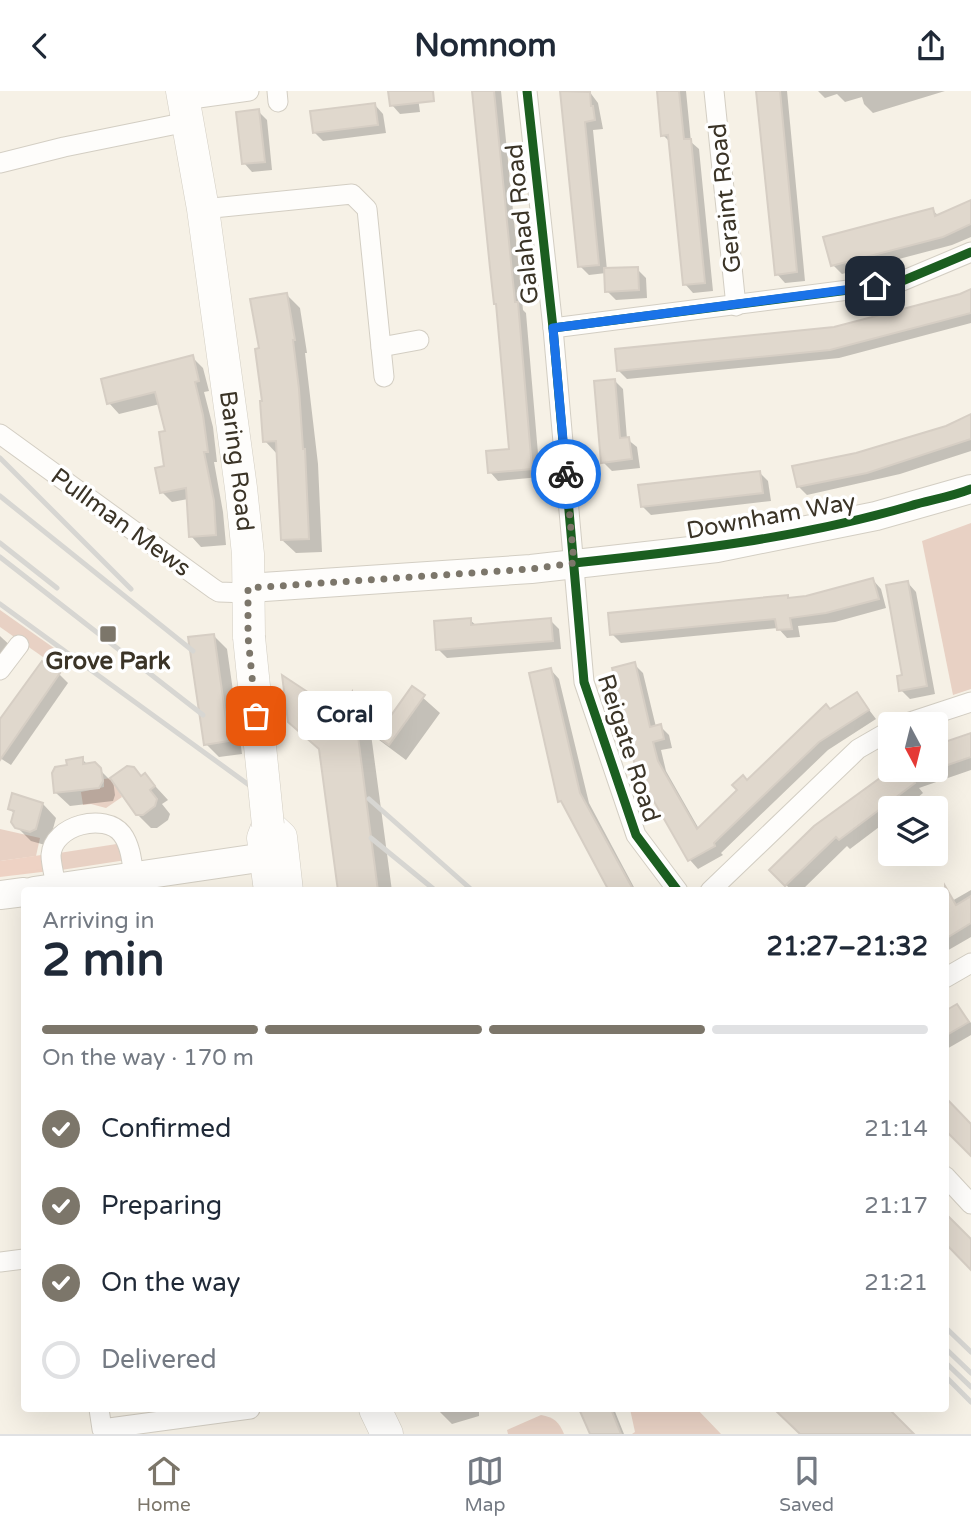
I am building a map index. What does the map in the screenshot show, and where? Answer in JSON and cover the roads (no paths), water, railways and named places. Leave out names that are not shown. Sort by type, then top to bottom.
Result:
[{"type":"main road","name":"Baring Road","points":[[184,104],[203,209],[241,488],[248,554],[248,637],[268,825],[263,838],[276,877]]},
{"type":"main road","points":[[376,1412],[387,1434]]},
{"type":"street","points":[[0,163],[64,147],[184,104],[249,91]]},
{"type":"street","name":"Galahad Road","points":[[527,91],[553,328],[574,563]]},
{"type":"street","name":"Geraint Road","points":[[714,91],[736,306]]},
{"type":"street","points":[[203,209],[357,189],[367,209],[384,377]]},
{"type":"street","points":[[553,328],[895,284],[971,252]]},
{"type":"street","points":[[381,347],[419,340]]},
{"type":"street","name":"Pullman Mews","points":[[0,434],[214,589],[219,592],[248,591]]},
{"type":"street","name":"Downham Way","points":[[248,591],[531,569],[717,548],[876,516],[971,489]]},
{"type":"street","name":"Reigate Road","points":[[574,563],[584,682],[636,835],[675,887]]},
{"type":"street","points":[[0,670],[19,645]]},
{"type":"street","points":[[941,712],[971,702]]},
{"type":"street","points":[[714,887],[858,749],[878,737]]},
{"type":"street","points":[[45,887],[51,853],[55,845],[68,831],[86,824],[109,825],[123,835],[128,843],[134,877]]},
{"type":"street","points":[[60,887],[134,877],[276,877]]},
{"type":"street","points":[[0,895],[21,892]]},
{"type":"street","points":[[949,976],[971,963]]},
{"type":"street","points":[[949,1180],[971,1204]]},
{"type":"street","points":[[0,1262],[21,1259]]},
{"type":"street","points":[[99,1412],[102,1429],[225,1412]]},
{"type":"railway","points":[[0,458],[131,589]]},
{"type":"railway","points":[[0,496],[193,651]]},
{"type":"railway","points":[[0,543],[57,588]]},
{"type":"railway","points":[[0,557],[203,715]]},
{"type":"railway","points":[[0,604],[249,785]]},
{"type":"railway","points":[[369,799],[468,887]]},
{"type":"railway","points":[[371,838],[431,887]]},
{"type":"railway","points":[[949,1331],[971,1352]]},
{"type":"railway","points":[[949,1352],[971,1373]]},
{"type":"railway","points":[[949,1366],[971,1387]]},
{"type":"railway","points":[[949,1380],[971,1402]]},
{"type":"place","name":"Grove Park","points":[[108,634]]},
{"type":"place","name":"Coral","points":[[256,716]]}]
